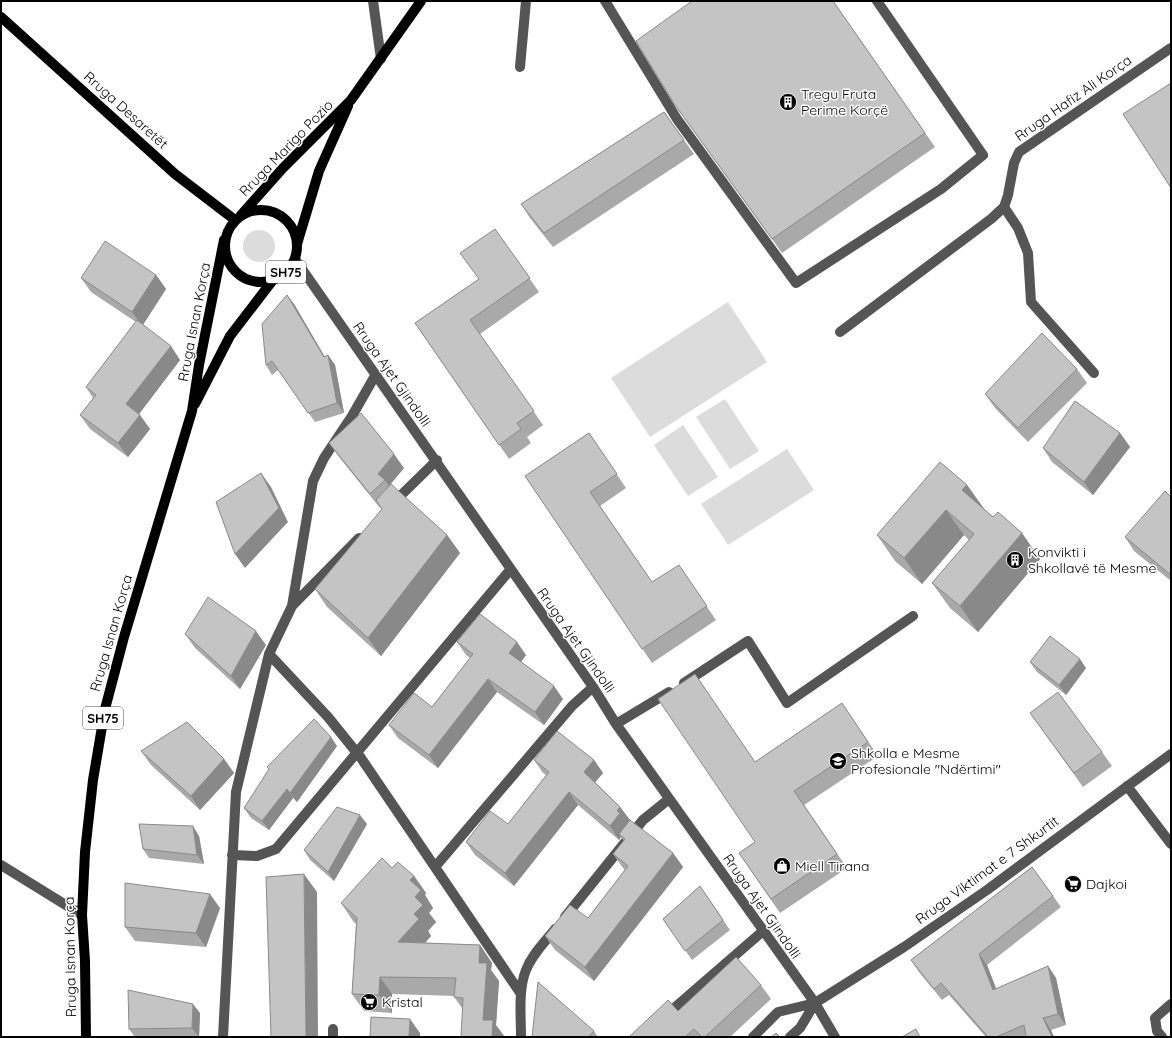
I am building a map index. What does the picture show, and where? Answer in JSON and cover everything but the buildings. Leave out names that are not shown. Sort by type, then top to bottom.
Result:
[{"type":"main road","name":"Rruga Marigo Pozio","points":[[238,218],[283,168],[351,100],[421,1]]},
{"type":"main road","name":"Rruga Desaretët","points":[[1,17],[175,174],[238,218]]},
{"type":"main road","name":"Rruga Marigo Pozio","points":[[297,244],[319,171],[351,100]]},
{"type":"main road","name":"SH75","points":[[224,240],[225,255],[228,262],[237,274],[251,281],[266,282],[273,280],[282,276],[290,268],[295,259],[297,244],[293,230],[289,224],[278,214],[270,211],[255,210],[238,218]]},
{"type":"main road","points":[[224,240],[227,232],[238,218]]},
{"type":"main road","name":"Rruga Isnan Korça","points":[[86,1037],[85,961],[82,915],[87,830],[93,780],[105,709],[124,637],[192,411],[199,365],[224,240]]},
{"type":"main road","name":"Rruga Isnan Korça","points":[[192,411],[230,336],[273,280]]},
{"type":"street","points":[[373,1],[381,59]]},
{"type":"street","points":[[520,67],[526,1]]},
{"type":"street","points":[[605,1],[677,119],[796,284],[941,189],[983,155],[877,1]]},
{"type":"street","name":"Rruga Hafiz Ali Korça","points":[[1004,207],[1008,195],[1014,163],[1019,152],[1171,48]]},
{"type":"street","points":[[840,332],[991,219],[1004,207],[1018,228],[1028,253],[1031,302],[1094,373]]},
{"type":"street","name":"Rruga Ajet Gjindolli","points":[[295,259],[437,460],[510,570],[593,687],[616,724],[814,1003],[835,1037]]},
{"type":"street","points":[[223,1037],[236,792],[269,654],[292,606],[313,481],[324,458],[352,416],[376,374]]},
{"type":"street","points":[[387,509],[437,460]]},
{"type":"street","points":[[292,606],[365,532]]},
{"type":"street","points":[[232,855],[257,856],[276,848],[510,570]]},
{"type":"street","points":[[616,724],[648,706],[748,641],[787,703],[913,616]]},
{"type":"street","points":[[269,654],[328,717],[356,752],[521,994]]},
{"type":"street","points":[[435,867],[572,706],[593,687]]},
{"type":"street","name":"Rruga Viktimat e 7 Shkurtit","points":[[753,1037],[778,1012],[814,1003],[904,947],[987,890],[1171,754]]},
{"type":"street","points":[[1127,786],[1171,844]]},
{"type":"street","points":[[521,1037],[521,994],[526,970],[534,956],[643,820],[669,799]]},
{"type":"street","points":[[1,866],[82,915]]},
{"type":"street","points":[[659,1022],[763,931]]},
{"type":"street","name":"Rruga Viktimat e 7 Shkurtit","points":[[790,1037],[800,1028],[814,1003]]},
{"type":"street","points":[[1162,1037],[1157,1032],[1155,1018],[1171,1004]]},
{"type":"shaded area","points":[[256,230],[262,230],[272,237],[275,246],[274,252],[268,259],[262,262],[256,262],[246,255],[243,249],[243,243],[250,233]]},
{"type":"shaded area","points":[[728,302],[767,362],[650,437],[611,378]]},
{"type":"shaded area","points":[[725,399],[759,451],[730,469],[696,417]]},
{"type":"shaded area","points":[[683,425],[718,477],[688,496],[654,445]]},
{"type":"shaded area","points":[[787,449],[814,490],[728,545],[701,504]]},
{"type":"place","name":"Tregu Fruta Perime Korçë","points":[[788,102]]},
{"type":"place","name":"Konvikti i Shkollavë të Mesme","points":[[1015,560]]},
{"type":"place","name":"Shkolla e Mesme Profesionale \"Ndërtimi\"","points":[[838,761]]},
{"type":"place","name":"Miell Tirana","points":[[782,866]]},
{"type":"place","name":"Dajkoi","points":[[1073,884]]},
{"type":"place","name":"Kristal","points":[[369,1002]]}]
